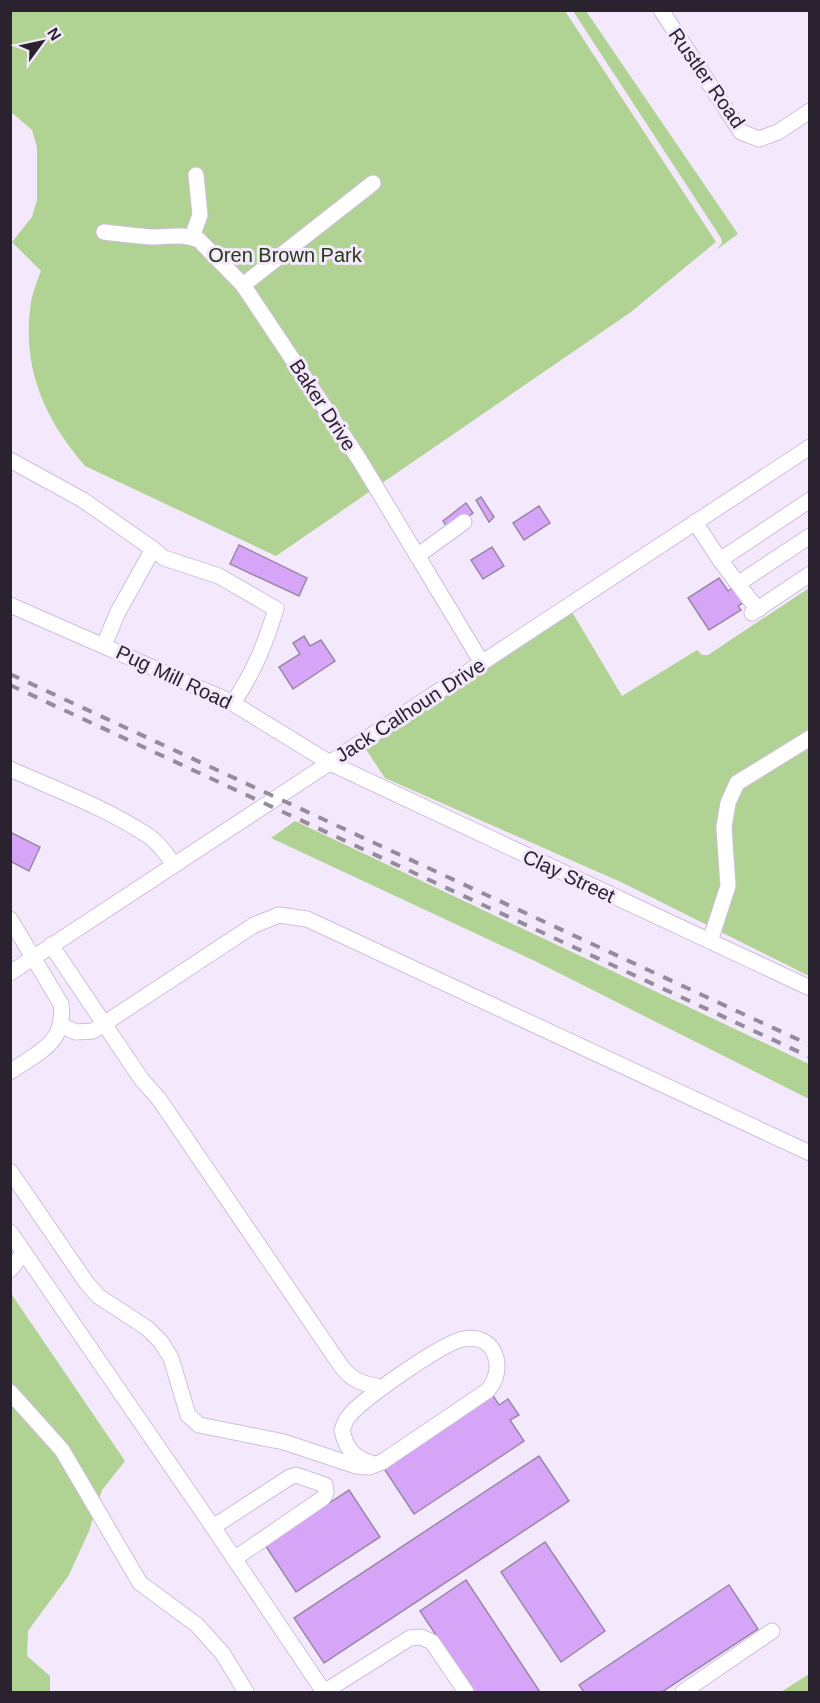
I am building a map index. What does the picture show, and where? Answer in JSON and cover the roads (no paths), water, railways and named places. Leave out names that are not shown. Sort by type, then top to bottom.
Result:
[{"type":"street","name":"Rustler Road","points":[[661,10],[741,132],[759,139],[778,132],[810,111]]},
{"type":"street","points":[[104,232],[152,237],[185,234],[192,237],[200,215],[196,175]]},
{"type":"street","points":[[243,285],[373,183]]},
{"type":"street","name":"Baker Drive","points":[[192,237],[199,240],[243,285],[359,459],[482,663]]},
{"type":"street","name":"Jack Calhoun Drive","points":[[10,973],[810,447]]},
{"type":"street","points":[[10,460],[83,500],[164,558],[219,576],[276,609],[262,652],[246,684],[233,703]]},
{"type":"street","points":[[731,576],[810,500]]},
{"type":"street","points":[[417,556],[464,522]]},
{"type":"street","points":[[695,522],[731,576],[759,609]]},
{"type":"street","points":[[731,576],[810,536]]},
{"type":"street","points":[[104,645],[118,612],[153,549]]},
{"type":"street","points":[[743,602],[751,614],[810,574]]},
{"type":"street","name":"Pug Mill Road","points":[[10,605],[233,703],[330,764]]},
{"type":"street","points":[[710,941],[728,886],[724,827],[728,803],[736,783],[810,738]]},
{"type":"street","name":"Clay Street","points":[[330,764],[810,987]]},
{"type":"street","points":[[10,769],[112,816],[151,837],[174,865]]},
{"type":"street","points":[[62,1026],[76,1032],[93,1031],[254,925],[279,915],[307,919],[810,1153]]},
{"type":"street","points":[[10,919],[61,1005],[62,1026],[57,1037],[50,1044],[10,1072]]},
{"type":"street","points":[[51,945],[142,1080],[159,1099],[348,1375],[369,1385],[382,1387]]},
{"type":"street","points":[[10,1171],[98,1296],[147,1328],[160,1342],[171,1358],[185,1408],[192,1421],[208,1428],[284,1442],[356,1466],[369,1467],[382,1462],[494,1384],[497,1359],[489,1346],[479,1340],[464,1339],[449,1345],[382,1387],[349,1416],[342,1430],[349,1450],[363,1461],[375,1464]]},
{"type":"street","points":[[10,1232],[324,1692],[410,1638],[421,1637],[432,1642],[466,1692]]},
{"type":"street","points":[[10,1270],[24,1252]]},
{"type":"street","points":[[10,1392],[62,1450],[140,1583],[197,1625],[223,1654],[246,1692]]},
{"type":"street","points":[[213,1527],[290,1477],[296,1475],[325,1485],[326,1493],[323,1498],[234,1559]]},
{"type":"street","points":[[683,1692],[772,1631]]},
{"type":"railway","points":[[10,674],[810,1045]]},
{"type":"railway","points":[[10,685],[810,1057]]},
{"type":"park label","name":"Oren Brown Park","points":[[285,255]]}]
